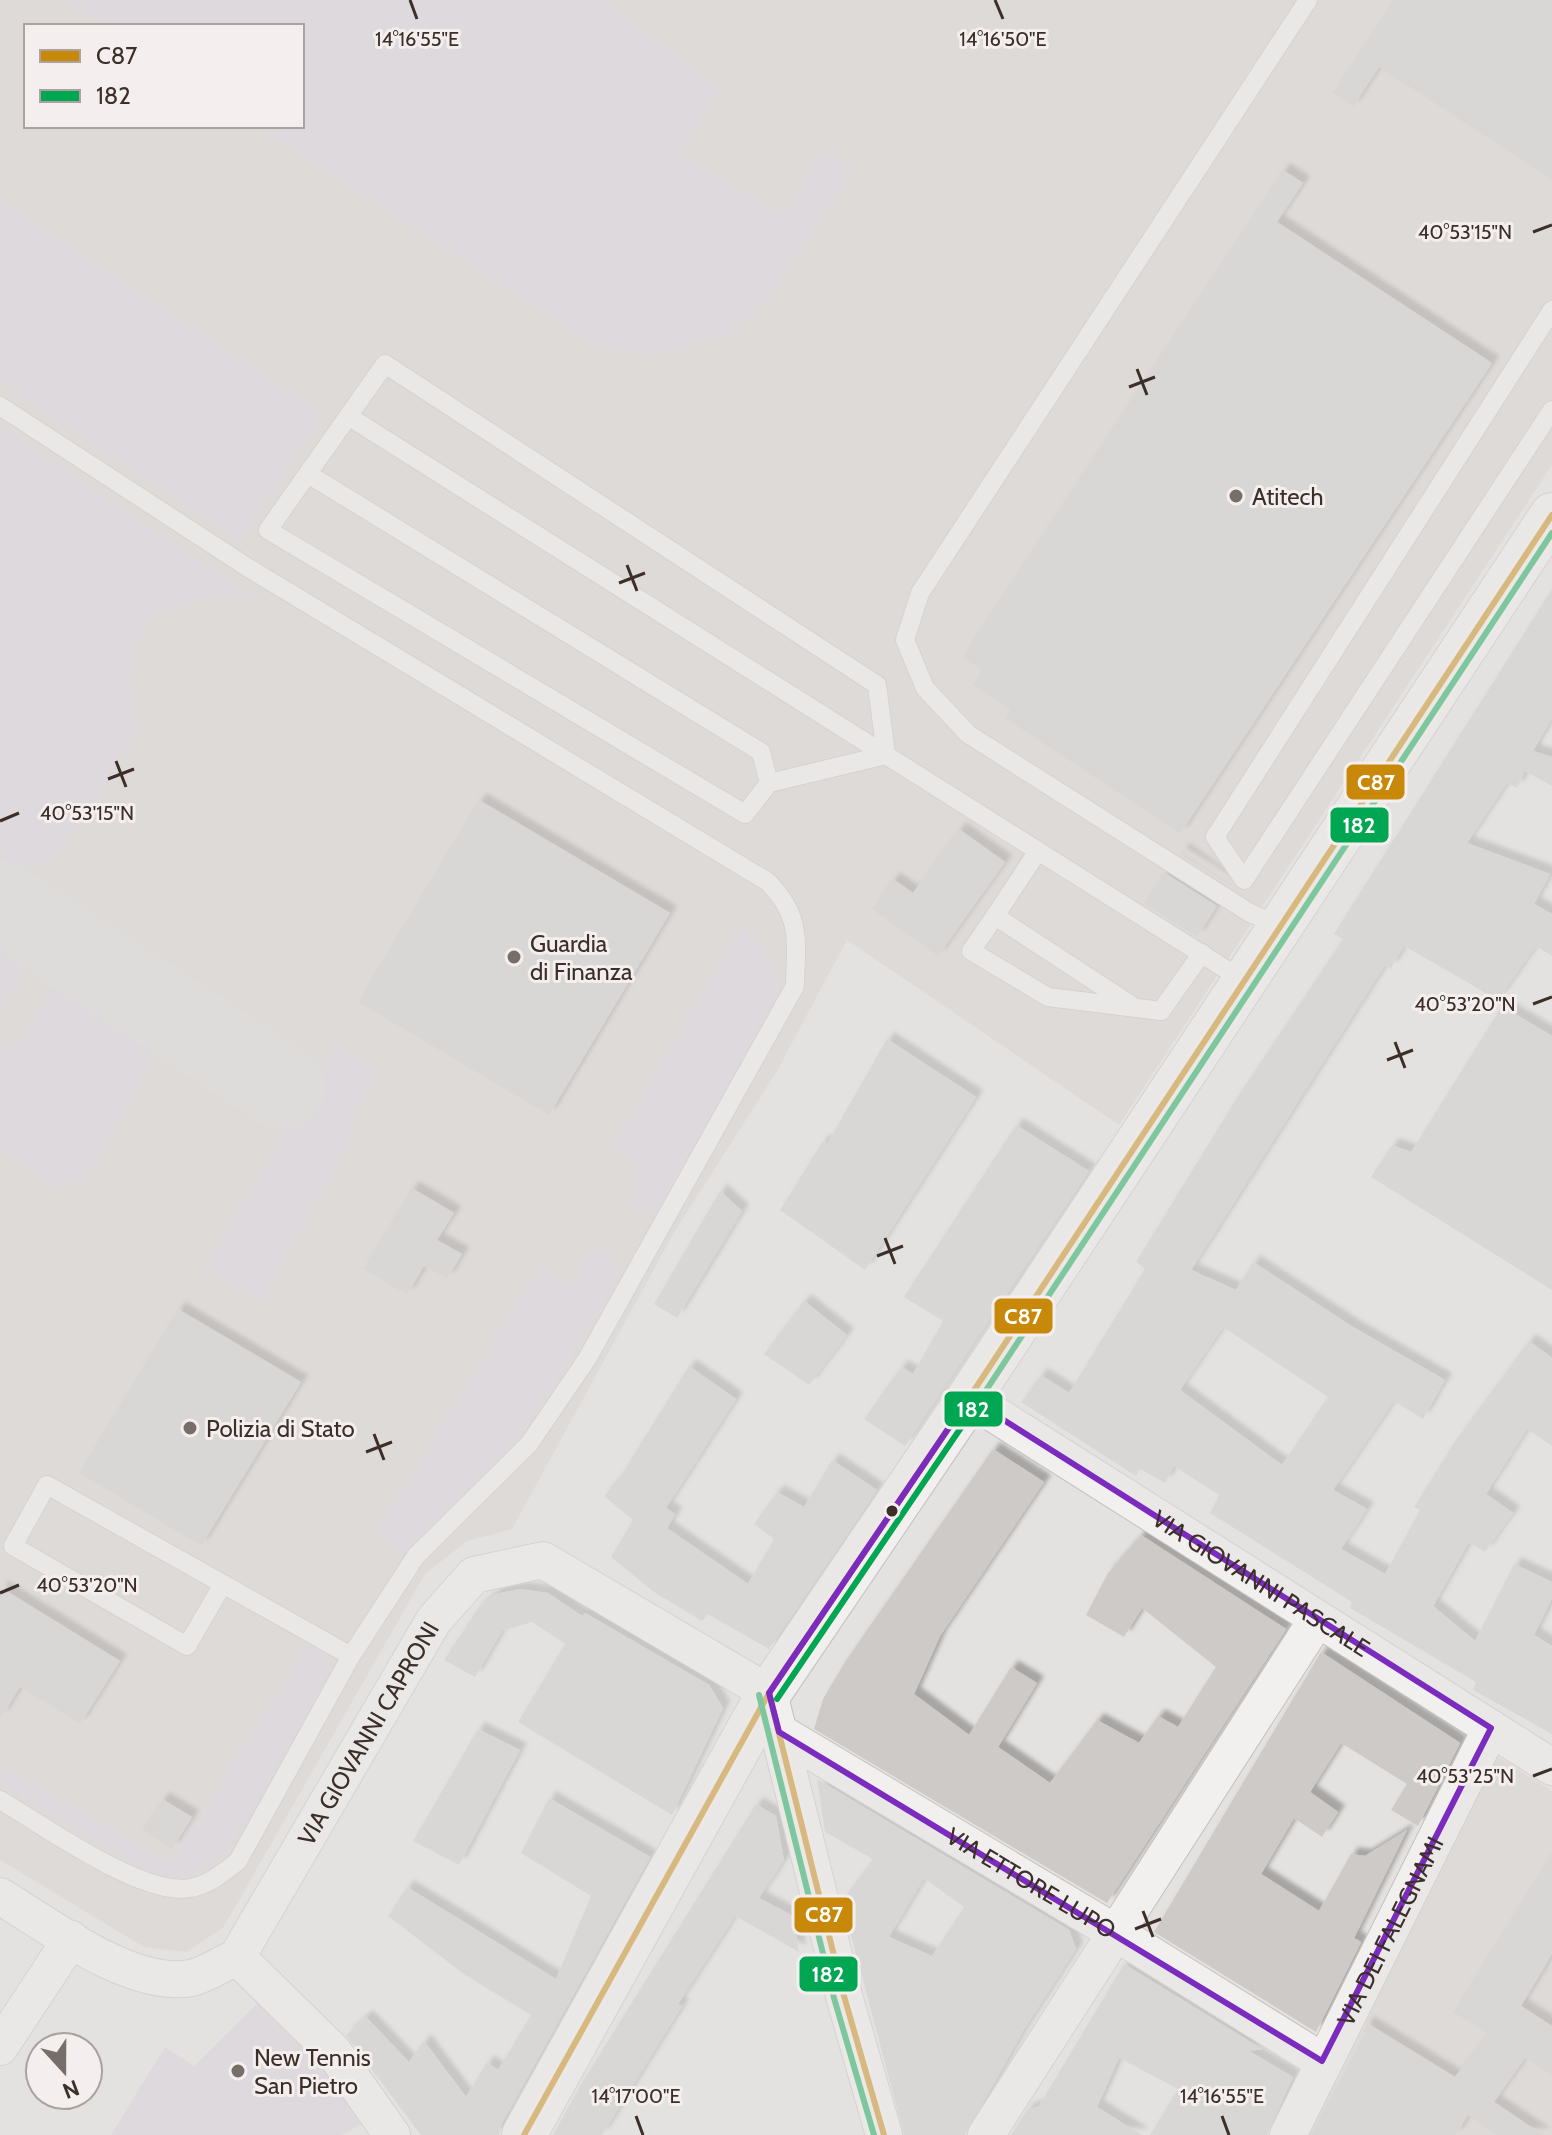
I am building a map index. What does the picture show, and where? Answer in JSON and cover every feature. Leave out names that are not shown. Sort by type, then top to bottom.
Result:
[{"type":"street","points":[[524,2135],[774,1712],[969,1398],[1246,982],[1265,919],[1552,515]]},
{"type":"street","name":"VIA GIOVANNI PASCALE","points":[[969,1398],[1316,1621],[1552,1767]]},
{"type":"street","name":"VIA GIOVANNI CAPRONI","points":[[237,1957],[434,1620],[474,1575],[543,1560],[774,1712]]},
{"type":"street","points":[[986,2135],[1316,1621]]},
{"type":"street","points":[[774,1712],[840,1981],[884,2135]]},
{"type":"street","name":"VIA ETTORE LUPO","points":[[774,1712],[1116,1933],[1322,2061]]},
{"type":"street","name":"VIA DEI FALEGNAMI","points":[[1288,2135],[1322,2061],[1491,1728]]},
{"type":"street","points":[[0,1896],[71,1939],[145,1977],[191,1978],[237,1957],[333,2051],[392,2135]]},
{"type":"street","points":[[0,2047],[71,1939]]},
{"type":"lane","points":[[1265,919],[968,734],[925,688],[905,640],[920,593],[1308,0]]},
{"type":"lane","points":[[1265,919],[1215,837],[1552,310]]},
{"type":"lane","points":[[385,364],[877,685],[886,755],[769,783],[745,814],[268,530],[385,364]]},
{"type":"lane","points":[[0,406],[247,567],[768,882],[787,901],[797,935],[795,986],[587,1359],[529,1444],[416,1556],[351,1656],[238,1861],[216,1879],[189,1888],[161,1888],[132,1877],[0,1800]]},
{"type":"lane","points":[[1244,880],[1552,410]]},
{"type":"lane","points":[[348,416],[1246,982]]},
{"type":"lane","points":[[308,474],[761,752],[769,783]]},
{"type":"lane","points":[[1038,851],[971,951],[1048,997],[1161,1011],[1202,953]]},
{"type":"lane","points":[[995,916],[1136,1008]]},
{"type":"lane","points":[[223,1584],[187,1646],[13,1546],[47,1485],[223,1584],[351,1656]]},
{"type":"highlighted area","points":[[969,1398],[1491,1728],[1322,2061],[779,1732],[769,1693]]},
{"type":"shaded area","points":[[0,0],[1552,0],[1552,465],[1119,1125],[847,940],[777,1071],[675,1231],[512,1529],[467,1541],[425,1574],[223,1928],[186,1952],[144,1947],[0,1860]]},
{"type":"shaded area","points":[[65,0],[602,0],[723,89],[680,153],[781,215],[823,148],[856,171],[766,302],[729,335],[657,355],[596,347],[260,128],[304,128],[304,24],[101,24]]},
{"type":"shaded area","points":[[0,199],[324,414],[240,542],[22,398],[0,379]]},
{"type":"shaded area","points":[[0,426],[259,600],[209,596],[154,614],[138,645],[131,668],[132,693],[140,726],[109,780],[66,843],[53,857],[37,865],[20,864],[0,855]]},
{"type":"shaded area","points":[[742,924],[769,955],[779,973],[774,1014],[657,1211],[627,1207],[638,1167],[610,1147]]},
{"type":"shaded area","points":[[0,942],[35,964],[0,1014]]},
{"type":"shaded area","points":[[60,981],[161,1050],[83,1185],[67,1178],[60,1189],[0,1151],[0,1042],[11,1050]]},
{"type":"shaded area","points":[[337,1044],[381,1071],[349,1120],[353,1137],[262,1301],[203,1268]]},
{"type":"shaded area","points":[[603,1249],[621,1275],[562,1373],[517,1438],[401,1554],[375,1534],[540,1263],[568,1285],[577,1280],[585,1256]]},
{"type":"shaded area","points":[[305,1645],[335,1660],[278,1770],[243,1828],[227,1850],[200,1871],[159,1878],[0,1784],[0,1763],[170,1863]]},
{"type":"shaded area","points":[[1494,1754],[1552,1791],[1552,2135],[1305,2135]]},
{"type":"shaded area","name":"New Tennis San Pietro","points":[[260,2001],[331,2077],[361,2124],[342,2135],[111,2135],[165,2047],[194,2066]]},
{"type":"building","points":[[1394,0],[1552,0],[1552,180],[1379,67],[1353,107],[1333,93]]},
{"type":"building","name":"Atitech","points":[[1283,170],[1303,183],[1277,222],[1492,363],[1180,834],[1005,718],[1010,710],[973,684],[982,670],[962,657]]},
{"type":"building","points":[[1552,589],[1552,718],[1533,751],[1552,757],[1552,786],[1525,771],[1517,788],[1507,783],[1467,843],[1550,874],[1534,904],[1552,914],[1552,956],[1536,946],[1498,1000],[1404,946],[1391,968],[1385,965],[1191,1270],[1236,1290],[1253,1262],[1353,1327],[1445,1380],[1423,1419],[1394,1401],[1333,1490],[1367,1509],[1341,1549],[1385,1574],[1420,1510],[1414,1507],[1456,1440],[1529,1341],[1552,1358],[1552,1446],[1527,1429],[1486,1494],[1513,1513],[1485,1552],[1469,1542],[1433,1606],[1475,1641],[1514,1564],[1552,1582],[1552,1598],[1534,1635],[1552,1646],[1552,1734],[1473,1690],[1476,1682],[1350,1608],[1352,1602],[1210,1513],[1219,1495],[1174,1466],[1165,1483],[1140,1469],[1136,1476],[1021,1402],[1041,1375],[1069,1393],[1145,1269],[1136,1262],[1238,1096],[1343,939],[1334,934]],"holes":[[[1223,1327],[1328,1397],[1282,1465],[1180,1390]]]},
{"type":"building","name":"Guardia di Finanza","points":[[479,800],[670,913],[549,1115],[358,1002]]},
{"type":"building","points":[[959,829],[1005,862],[938,956],[872,909],[893,879],[913,893]]},
{"type":"building","points":[[1182,850],[1232,885],[1179,854]]},
{"type":"building","points":[[1165,873],[1217,906],[1197,937],[1144,903]]},
{"type":"building","points":[[1502,1006],[1552,1036],[1552,1290],[1371,1177],[1392,1145],[1411,1152]]},
{"type":"building","points":[[887,1039],[976,1097],[865,1270],[780,1210],[823,1141],[827,1144]]},
{"type":"building","points":[[1016,1125],[1089,1171],[905,1446],[864,1419],[901,1367],[913,1374],[943,1321],[904,1297]]},
{"type":"building","points":[[412,1188],[454,1213],[437,1240],[462,1254],[447,1279],[424,1266],[407,1295],[363,1269]]},
{"type":"building","points":[[720,1191],[742,1211],[677,1318],[654,1304]]},
{"type":"building","points":[[804,1301],[847,1335],[809,1385],[764,1354]]},
{"type":"building","name":"Polizia di Stato","points":[[178,1309],[301,1382],[201,1546],[79,1473]]},
{"type":"building","points":[[689,1366],[736,1399],[666,1508],[675,1514],[667,1528],[748,1584],[774,1539],[754,1524],[777,1492],[804,1507],[832,1460],[877,1490],[769,1649],[708,1614],[702,1621],[654,1592],[611,1557],[633,1520],[604,1496],[620,1477]]},
{"type":"building","points":[[993,1449],[1044,1482],[940,1636],[914,1694],[969,1735],[1011,1667],[1037,1683],[998,1747],[1050,1783],[1097,1720],[1139,1743],[1158,1716],[1178,1727],[1216,1667],[1142,1608],[1124,1637],[1086,1615],[1108,1573],[1141,1535],[1286,1629],[1107,1903],[814,1729],[823,1699],[845,1662]]},
{"type":"building","points":[[0,1587],[120,1661],[80,1724],[20,1687],[0,1719]]},
{"type":"building","points":[[520,1589],[548,1593],[582,1616],[585,1613],[709,1685],[723,1708],[672,1815],[518,1722],[565,1644],[532,1622],[502,1631],[475,1677],[444,1660],[479,1607],[496,1594]]},
{"type":"building","points":[[1321,1652],[1460,1743],[1418,1826],[1391,1810],[1407,1784],[1341,1743],[1310,1792],[1338,1812],[1322,1837],[1294,1818],[1261,1874],[1319,1911],[1351,1854],[1365,1856],[1407,1830],[1354,1938],[1361,1942],[1316,2032],[1154,1932]]},
{"type":"building","points":[[478,1729],[520,1750],[459,1865],[413,1841]]},
{"type":"building","points":[[817,1779],[1069,1930],[1076,1949],[1023,2031],[965,2135],[904,2135],[842,1901],[873,1859],[825,1832]],"holes":[[[924,1878],[964,1907],[932,1956],[889,1937]]]},
{"type":"building","points":[[549,1798],[650,1857],[502,2123],[499,2135],[421,2135],[346,2035],[366,2017],[409,2062],[424,2041],[466,2097],[487,2062],[498,2070],[531,2015],[465,1975],[388,1916],[407,1887],[556,1979],[591,1896],[521,1853]]},
{"type":"building","points":[[162,1799],[192,1817],[172,1849],[142,1830]]},
{"type":"building","points":[[756,1804],[776,1816],[784,1860],[759,1898],[793,1916],[799,1952],[735,1916],[678,2004],[682,2006],[602,2135],[553,2135],[583,2081]]},
{"type":"building","points":[[1552,1853],[1552,1954],[1521,2006],[1552,2026],[1552,2075],[1525,2058],[1494,2102],[1543,2135],[1497,2135],[1468,2115],[1456,2135],[1311,2135],[1366,2032],[1362,2033],[1367,2023],[1455,2077],[1488,2034],[1453,2012]]},
{"type":"building","points":[[1124,1964],[1262,2049],[1249,2051],[1293,2077],[1267,2135],[1150,2135],[1178,2089],[1119,2058],[1097,2107],[1142,2135],[1011,2135],[1027,2110],[1039,2106]]},
{"type":"taxiway","points":[[0,902],[283,1088]]},
{"type":"transit line","name":"C87","points":[[524,2135],[769,1693],[969,1398],[1552,515]]},
{"type":"transit line","name":"182","points":[[777,1699],[977,1404],[1552,533]]},
{"type":"transit line","name":"C87","points":[[769,1693],[844,1996],[884,2135]]},
{"type":"transit line","name":"182","points":[[759,1695],[834,1998],[874,2135]]},
{"type":"place","name":"Atitech","points":[[1236,496]]},
{"type":"place","name":"Guardia di Finanza","points":[[514,957]]},
{"type":"place","name":"Polizia di Stato","points":[[190,1428]]},
{"type":"place","name":"New Tennis San Pietro","points":[[238,2071]]}]
